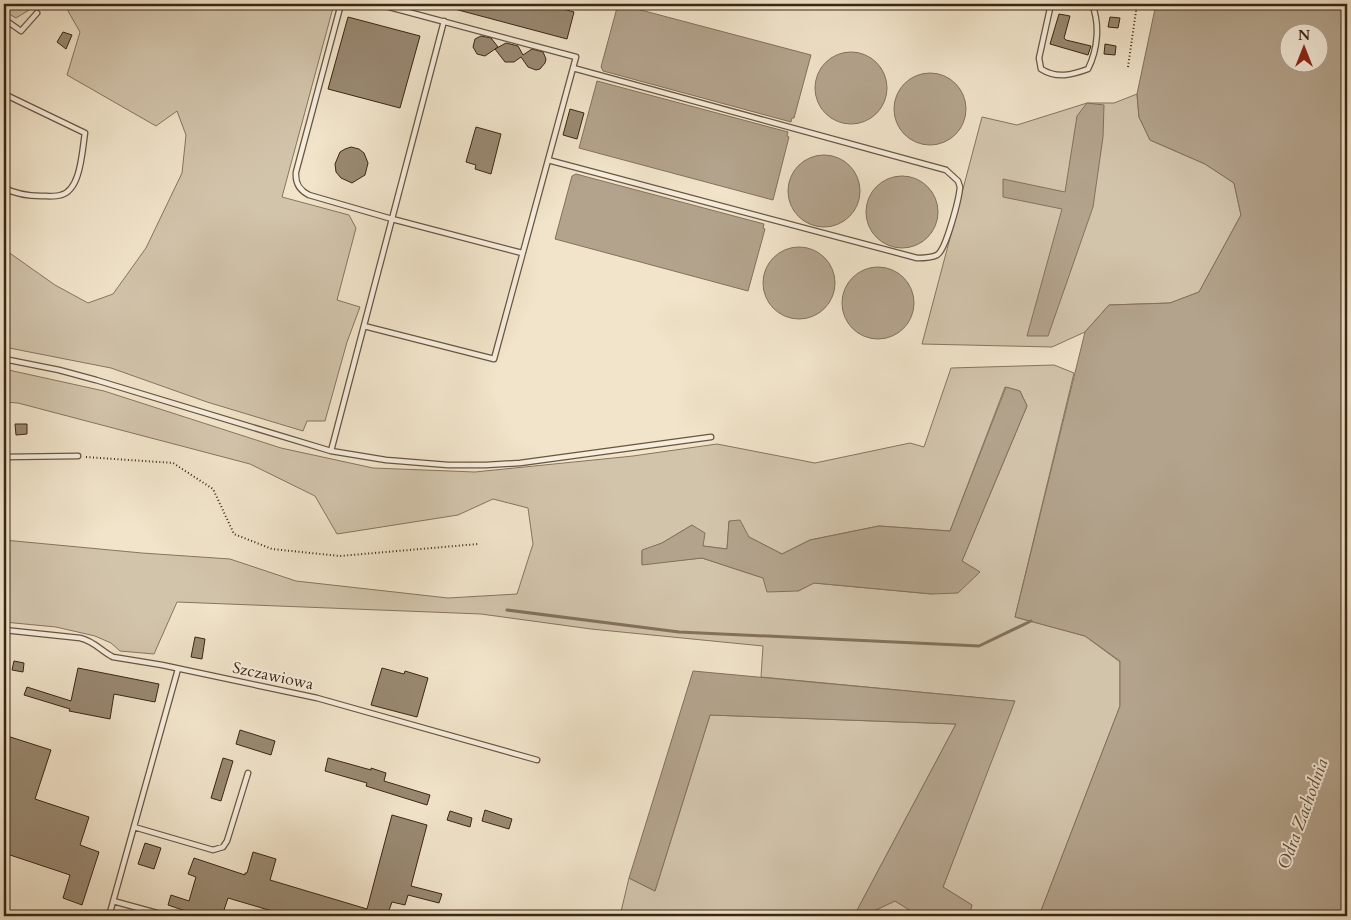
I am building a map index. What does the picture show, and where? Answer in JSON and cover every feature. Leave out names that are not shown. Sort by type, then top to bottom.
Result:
[{"type":"lane","points":[[341,4],[296,172],[296,182],[300,189],[309,195],[392,219],[522,253]]},
{"type":"lane","points":[[364,326],[494,359],[576,57],[378,4]]},
{"type":"lane","points":[[1051,4],[1039,58],[1041,69],[1047,73],[1059,76],[1074,75],[1088,69],[1093,58],[1097,17],[1092,4]]},
{"type":"lane","points":[[4,19],[21,31],[37,13]]},
{"type":"lane","points":[[331,451],[444,21]]},
{"type":"lane","points":[[548,160],[917,258],[928,258],[937,255],[945,246],[960,188],[953,174],[946,170],[573,68]]},
{"type":"lane","points":[[4,94],[85,133],[80,169],[75,184],[62,196],[14,194],[4,188]]},
{"type":"lane","points":[[4,359],[87,377],[331,451],[386,460],[448,465],[520,463],[711,437]]},
{"type":"lane","points":[[4,457],[78,456]]},
{"type":"lane","name":"Szczawiowa","points":[[4,630],[80,638],[88,640],[113,657],[316,698],[537,760]]},
{"type":"lane","points":[[109,916],[178,669]]},
{"type":"lane","points":[[134,827],[213,850],[223,847],[227,841],[248,774]]},
{"type":"lane","points":[[113,901],[168,916]]},
{"type":"path","points":[[1128,67],[1137,4]]},
{"type":"path","points":[[78,456],[173,462],[214,489],[234,534],[272,549],[340,556],[478,544]]},
{"type":"shaded area","points":[[4,4],[23,4],[29,10],[16,18],[4,11]]},
{"type":"shaded area","points":[[71,4],[334,4],[282,197],[349,215],[356,228],[337,300],[360,307],[347,342],[325,421],[307,421],[303,431],[207,402],[111,368],[4,347],[4,249],[55,285],[88,303],[113,294],[146,248],[182,173],[186,135],[177,111],[156,126],[67,75],[80,32],[68,11]]},
{"type":"shaded area","points":[[1137,94],[1139,117],[1150,140],[1205,164],[1234,183],[1241,215],[1199,292],[1170,303],[1109,305],[1085,332],[1052,347],[922,344],[982,117],[1017,125],[1087,103],[1114,103]]},
{"type":"shaded area","points":[[1054,365],[1074,373],[1015,617],[1085,636],[1120,662],[1120,706],[1039,916],[943,916],[969,915],[972,905],[943,887],[1014,701],[761,677],[763,646],[591,629],[481,614],[177,602],[154,654],[120,651],[111,643],[95,636],[56,627],[4,622],[4,540],[230,559],[296,581],[448,598],[517,594],[533,544],[528,508],[493,499],[458,515],[337,534],[315,496],[250,464],[18,403],[4,402],[4,369],[104,391],[281,448],[373,468],[475,472],[633,456],[717,444],[815,463],[910,443],[924,447],[951,368]],"holes":[[[1005,387],[1020,391],[1027,406],[962,561],[980,572],[932,594],[814,583],[798,591],[702,558],[642,564],[642,551],[662,543],[692,525],[703,546],[727,549],[729,521],[749,537],[782,554],[810,540],[879,526],[950,531]]]},
{"type":"shaded area","points":[[710,715],[956,724],[854,916],[620,916],[629,878],[655,891]]},
{"type":"shaded area","points":[[895,901],[919,916],[863,916]]},
{"type":"water","points":[[618,4],[811,55],[794,118],[792,118],[791,122],[603,71],[601,67]]},
{"type":"water","name":"Odra Zachodnia","points":[[1156,4],[1347,4],[1347,916],[1039,916],[1120,706],[1120,661],[1085,636],[1015,617],[1085,332],[1109,305],[1170,303],[1199,292],[1241,215],[1234,183],[1205,164],[1150,140],[1139,117],[1137,94]]},
{"type":"water","points":[[851,52],[871,58],[881,68],[887,88],[881,108],[871,118],[851,124],[831,118],[821,108],[815,88],[821,68],[831,58]]},
{"type":"water","points":[[937,73],[956,83],[964,95],[966,109],[964,123],[956,135],[944,143],[923,145],[904,135],[896,123],[894,102],[904,83],[916,75]]},
{"type":"water","points":[[597,81],[788,132],[787,136],[789,137],[773,200],[579,148]]},
{"type":"water","points":[[1087,103],[1104,105],[1103,137],[1093,207],[1048,336],[1027,336],[1062,209],[1003,197],[1003,179],[1065,192],[1077,116]]},
{"type":"water","points":[[831,155],[850,165],[858,177],[860,191],[858,205],[850,217],[838,225],[817,227],[798,217],[790,205],[788,184],[798,165],[810,157]]},
{"type":"water","points":[[576,174],[764,224],[763,228],[765,229],[748,291],[555,239],[572,176]]},
{"type":"water","points":[[909,176],[928,186],[936,198],[938,212],[936,226],[928,238],[916,246],[895,248],[876,238],[868,226],[866,205],[876,186],[888,178]]},
{"type":"water","points":[[799,247],[813,250],[825,257],[832,269],[835,283],[832,297],[825,309],[813,316],[799,319],[785,316],[773,309],[766,297],[763,283],[766,269],[773,257],[785,250]]},
{"type":"water","points":[[871,267],[885,267],[904,277],[914,296],[914,310],[904,329],[885,339],[871,339],[852,329],[842,310],[842,296],[852,277]]},
{"type":"water","points":[[1006,387],[1020,391],[1027,406],[962,561],[980,572],[958,593],[932,594],[814,583],[798,591],[767,592],[763,578],[702,558],[642,565],[642,550],[662,543],[692,525],[705,533],[703,546],[727,549],[729,521],[740,520],[749,537],[782,554],[810,540],[879,526],[950,531]]},
{"type":"water","points":[[693,671],[1015,701],[943,887],[972,905],[969,915],[919,916],[895,901],[863,916],[854,916],[956,724],[710,715],[655,891],[629,878]]},
{"type":"building","points":[[447,4],[545,4],[574,12],[567,39],[447,7]]},
{"type":"building","points":[[1059,14],[1070,16],[1064,38],[1091,46],[1088,55],[1050,44]]},
{"type":"building","points":[[348,17],[420,36],[400,108],[328,89]]},
{"type":"building","points":[[1110,17],[1120,18],[1118,28],[1108,27]]},
{"type":"building","points":[[63,32],[72,35],[66,49],[57,42]]},
{"type":"building","points":[[481,36],[491,38],[498,47],[485,56],[477,54],[473,47],[475,39]]},
{"type":"building","points":[[506,43],[518,46],[523,55],[532,49],[543,52],[546,59],[545,63],[540,69],[536,70],[528,67],[521,57],[514,62],[505,62],[495,49]]},
{"type":"building","points":[[1105,44],[1116,46],[1115,55],[1104,54]]},
{"type":"building","points":[[570,109],[584,113],[577,139],[563,135]]},
{"type":"building","points":[[476,127],[501,134],[491,174],[475,169],[476,165],[466,162]]},
{"type":"building","points":[[351,147],[359,149],[364,153],[368,163],[365,175],[352,183],[341,178],[336,172],[335,164],[340,152]]},
{"type":"building","points":[[15,424],[27,424],[27,434],[16,435]]},
{"type":"building","points":[[195,637],[205,639],[202,659],[191,657]]},
{"type":"building","points":[[14,661],[24,663],[23,672],[12,670]]},
{"type":"building","points":[[78,668],[159,684],[155,702],[114,694],[110,719],[69,711],[70,709],[24,695],[27,687],[71,701]]},
{"type":"building","points":[[382,668],[404,674],[405,671],[428,678],[417,717],[371,705]]},
{"type":"building","points":[[240,730],[275,741],[271,755],[236,744]]},
{"type":"building","points":[[4,735],[51,750],[35,799],[89,817],[80,845],[99,852],[82,905],[63,898],[70,875],[4,853]]},
{"type":"building","points":[[223,758],[233,761],[221,801],[211,798]]},
{"type":"building","points":[[328,758],[386,773],[384,781],[430,795],[427,805],[366,786],[367,783],[325,771]]},
{"type":"building","points":[[485,810],[512,819],[509,829],[482,821]]},
{"type":"building","points":[[450,811],[472,818],[470,827],[447,820]]},
{"type":"building","points":[[392,815],[427,825],[411,886],[442,894],[439,903],[408,895],[405,905],[392,902],[387,916],[289,916],[228,898],[222,916],[200,916],[168,905],[171,895],[189,901],[196,877],[188,874],[194,858],[245,875],[253,852],[276,859],[270,880],[367,909]]},
{"type":"building","points":[[145,843],[161,848],[154,869],[138,864]]},
{"type":"waterway","points":[[507,610],[679,632],[979,646],[1031,621]]}]
